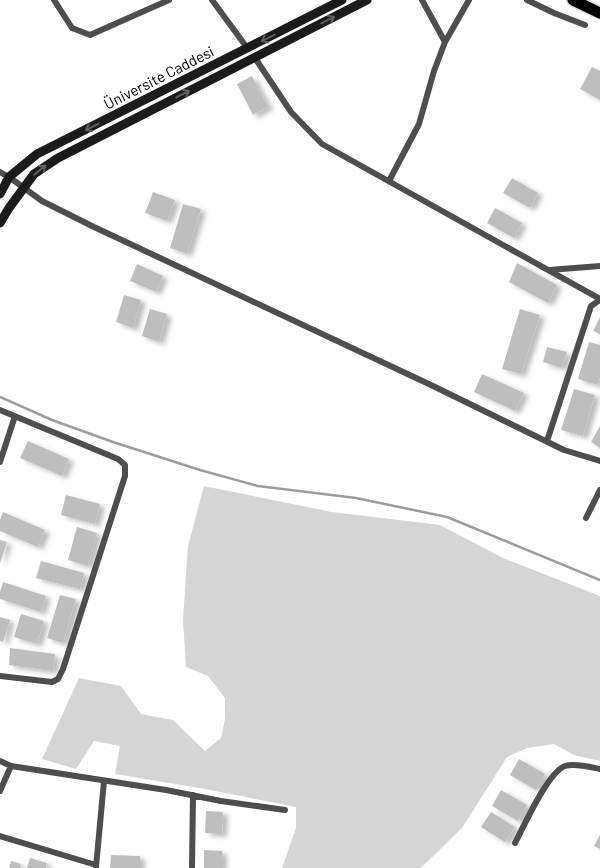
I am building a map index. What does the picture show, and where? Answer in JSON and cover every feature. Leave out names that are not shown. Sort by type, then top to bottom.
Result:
[{"type":"highway","points":[[573,0],[600,13]]},
{"type":"main road","points":[[0,223],[8,208],[34,174],[58,158],[367,0]]},
{"type":"main road","name":"Üniversite Caddesi","points":[[0,194],[9,177],[25,163],[50,148],[248,49],[336,1]]},
{"type":"street","points":[[54,0],[72,28],[90,35],[169,0]]},
{"type":"street","points":[[212,0],[248,49]]},
{"type":"street","points":[[422,0],[445,42]]},
{"type":"street","points":[[389,181],[419,124],[434,70],[445,42],[469,0]]},
{"type":"street","points":[[527,0],[585,25]]},
{"type":"street","points":[[255,58],[291,112],[322,144],[600,299],[591,306],[547,441]]},
{"type":"street","points":[[0,172],[42,200],[94,227],[431,384],[564,450],[600,461]]},
{"type":"street","points":[[549,270],[600,266]]},
{"type":"street","points":[[0,410],[118,459],[125,465],[125,476],[64,669],[58,678],[52,682],[0,676]]},
{"type":"street","points":[[0,462],[15,416]]},
{"type":"street","points":[[586,518],[600,490]]},
{"type":"street","points":[[0,761],[12,766],[285,810]]},
{"type":"street","points":[[514,843],[534,805],[556,771],[568,765],[600,769]]},
{"type":"street","points":[[0,791],[12,766]]},
{"type":"street","points":[[0,836],[96,866],[104,781]]},
{"type":"street","points":[[192,868],[193,796]]},
{"type":"shaded area","points":[[204,486],[332,512],[440,525],[503,558],[600,596],[600,761],[574,755],[554,744],[527,748],[507,757],[462,828],[421,868],[282,868],[296,828],[296,807],[115,774],[120,746],[94,741],[76,769],[42,759],[79,678],[121,686],[141,714],[173,720],[205,751],[221,738],[225,719],[225,698],[208,676],[186,667],[183,620],[188,546]]},
{"type":"building","points":[[592,67],[600,71],[600,100],[580,89]]},
{"type":"building","points":[[252,76],[268,107],[253,115],[237,84]]},
{"type":"building","points":[[512,178],[538,193],[530,208],[503,193]]},
{"type":"building","points":[[153,192],[175,200],[167,221],[145,213]]},
{"type":"building","points":[[183,204],[201,209],[187,254],[170,248]]},
{"type":"building","points":[[495,208],[522,223],[514,238],[487,223]]},
{"type":"building","points":[[517,263],[557,285],[548,303],[509,282]]},
{"type":"building","points":[[137,264],[163,276],[156,292],[130,281]]},
{"type":"building","points":[[124,295],[141,300],[133,328],[116,322]]},
{"type":"building","points":[[150,309],[167,314],[159,342],[142,336]]},
{"type":"building","points":[[520,309],[540,315],[521,374],[502,369]]},
{"type":"building","points":[[600,317],[600,334],[593,331]]},
{"type":"building","points":[[589,342],[600,345],[600,377],[598,385],[578,379]]},
{"type":"building","points":[[547,347],[567,352],[562,368],[543,362]]},
{"type":"building","points":[[482,374],[524,393],[515,411],[474,392]]},
{"type":"building","points":[[574,389],[595,395],[583,436],[561,430]]},
{"type":"building","points":[[600,426],[600,448],[591,442]]},
{"type":"building","points":[[28,441],[69,459],[62,476],[20,458]]},
{"type":"building","points":[[66,495],[100,504],[95,524],[61,515]]},
{"type":"building","points":[[3,512],[45,530],[38,547],[0,531],[0,520]]},
{"type":"building","points":[[77,527],[97,533],[88,566],[68,560]]},
{"type":"building","points":[[0,540],[7,542],[0,563]]},
{"type":"building","points":[[41,561],[84,573],[80,589],[36,578]]},
{"type":"building","points":[[3,582],[46,596],[41,612],[0,599]]},
{"type":"building","points":[[60,595],[76,599],[63,643],[47,638]]},
{"type":"building","points":[[21,614],[44,621],[37,644],[14,637]]},
{"type":"building","points":[[0,617],[10,620],[3,642],[0,641]]},
{"type":"building","points":[[10,648],[55,654],[53,671],[9,665]]},
{"type":"building","points":[[519,759],[545,774],[536,790],[510,775]]},
{"type":"building","points":[[501,790],[527,805],[518,821],[492,806]]},
{"type":"building","points":[[206,811],[223,812],[222,834],[205,833]]},
{"type":"building","points":[[491,812],[515,827],[505,842],[481,827]]},
{"type":"building","points":[[600,835],[600,849],[594,846]]},
{"type":"building","points":[[204,850],[222,851],[222,868],[204,868]]},
{"type":"building","points":[[111,855],[140,856],[140,868],[110,868]]},
{"type":"building","points":[[30,858],[47,863],[46,868],[27,868]]},
{"type":"building","points":[[11,861],[21,864],[20,868],[9,868]]},
{"type":"waterway","points":[[0,397],[52,420],[113,442],[200,470],[258,486],[356,498],[447,517],[600,580]]}]
